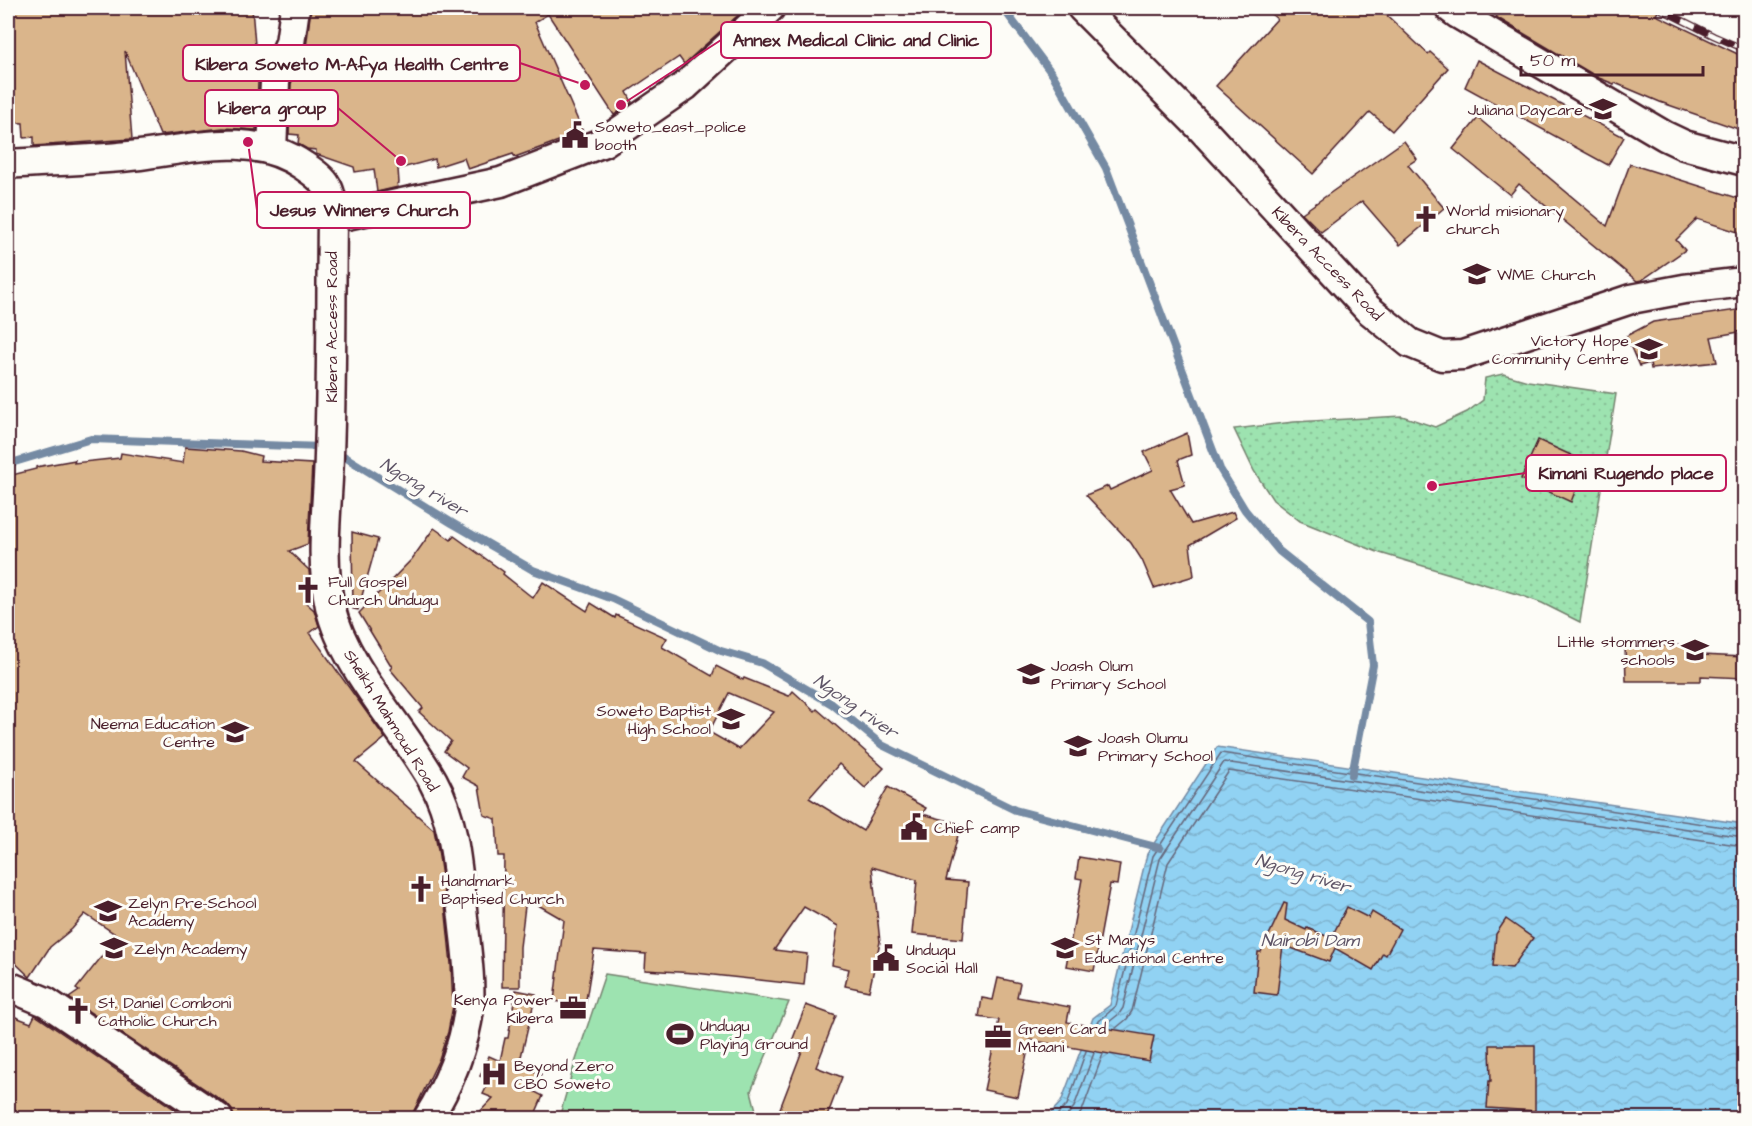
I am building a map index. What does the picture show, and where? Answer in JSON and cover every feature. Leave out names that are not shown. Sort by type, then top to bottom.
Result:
[{"type":"street","points":[[272,150],[275,82],[278,69],[290,43],[295,8]]},
{"type":"street","points":[[332,218],[501,182],[604,142],[685,86],[770,8]]},
{"type":"street","name":"Kibera Access Road","points":[[1082,8],[1202,128],[1368,309],[1410,344],[1431,353],[1442,356],[1462,355],[1631,299],[1684,289],[1744,282]]},
{"type":"street","points":[[1450,8],[1665,136],[1684,145],[1744,161]]},
{"type":"street","name":"Kibera Access Road","points":[[8,164],[140,155],[211,144],[254,146],[297,160],[324,181],[331,199],[332,218],[329,458]]},
{"type":"street","name":"Sheikh Mahmoud Road","points":[[329,458],[325,560],[330,606],[345,648],[432,780],[445,805],[454,841],[469,973],[469,1008],[462,1043],[428,1119]]},
{"type":"street","points":[[8,986],[46,1002],[218,1119]]},
{"type":"green space","points":[[1503,374],[1528,381],[1616,394],[1580,622],[1520,595],[1380,553],[1300,521],[1273,500],[1254,471],[1234,429],[1294,422],[1402,416],[1435,427],[1467,412],[1483,400],[1485,378]]},
{"type":"green space","name":"Undugu Playing Ground","points":[[605,974],[789,1002],[751,1091],[758,1118],[559,1118]]},
{"type":"water","name":"Nairobi Dam","points":[[1217,747],[1744,824],[1744,1118],[1046,1118],[1061,1102],[1093,1018],[1110,1005],[1147,854]]},
{"type":"building","points":[[10,8],[252,8],[258,82],[256,130],[223,128],[160,135],[125,51],[132,139],[34,146],[34,137],[24,138],[23,123],[8,122],[8,17],[10,17]]},
{"type":"building","points":[[311,8],[746,8],[684,64],[679,57],[627,92],[632,102],[614,115],[548,14],[535,22],[583,132],[515,157],[513,154],[468,169],[464,158],[436,167],[435,159],[398,169],[398,187],[377,192],[374,169],[355,172],[354,167],[316,154],[316,150],[307,149],[298,144],[299,135],[289,134],[291,84],[296,69],[305,71]]},
{"type":"building","points":[[1264,8],[1379,8],[1428,54],[1430,52],[1448,68],[1392,131],[1370,112],[1313,174],[1216,86],[1277,19]]},
{"type":"building","points":[[1502,8],[1660,8],[1656,15],[1744,57],[1744,131],[1599,78],[1496,17]]},
{"type":"building","points":[[1477,60],[1624,137],[1608,165],[1465,87]]},
{"type":"building","points":[[1478,118],[1607,226],[1630,164],[1744,200],[1744,234],[1697,219],[1676,240],[1685,250],[1642,280],[1637,281],[1519,184],[1510,195],[1453,149]]},
{"type":"building","points":[[1404,141],[1417,159],[1408,165],[1444,208],[1400,245],[1362,201],[1321,232],[1302,213]]},
{"type":"building","points":[[1744,309],[1744,331],[1711,337],[1717,362],[1651,369],[1650,363],[1639,366],[1626,336],[1653,322]]},
{"type":"building","points":[[1187,433],[1191,455],[1178,460],[1185,485],[1170,489],[1191,524],[1233,512],[1236,518],[1190,545],[1194,576],[1154,588],[1142,560],[1131,543],[1086,495],[1108,486],[1110,490],[1153,470],[1144,452]]},
{"type":"building","points":[[1538,440],[1586,462],[1571,502],[1521,479]]},
{"type":"building","points":[[185,447],[241,451],[261,456],[260,461],[312,464],[308,544],[289,551],[309,570],[311,594],[304,601],[314,610],[319,626],[310,633],[385,738],[356,762],[434,830],[438,850],[442,877],[438,885],[443,885],[453,1006],[448,1032],[439,1059],[410,1119],[234,1119],[232,1110],[227,1104],[69,998],[79,991],[76,989],[118,936],[85,914],[72,929],[50,947],[30,977],[8,956],[8,476],[36,469],[36,467],[75,460],[74,463],[120,458],[121,453],[183,463]]},
{"type":"building","points":[[434,528],[451,540],[454,536],[504,572],[503,574],[533,598],[543,582],[587,611],[591,603],[615,618],[616,615],[667,638],[662,647],[712,676],[716,666],[743,680],[744,678],[789,696],[793,691],[884,768],[865,788],[839,764],[809,798],[863,831],[888,787],[926,808],[922,814],[961,824],[946,880],[968,882],[963,939],[912,934],[917,880],[872,867],[880,942],[869,991],[845,986],[849,969],[832,965],[838,926],[804,907],[774,950],[807,954],[804,985],[645,970],[646,954],[594,950],[585,1006],[554,1001],[564,920],[526,898],[520,947],[520,987],[502,987],[504,856],[498,856],[496,819],[484,815],[479,786],[462,777],[467,768],[444,751],[451,741],[419,712],[423,708],[390,669],[392,667],[359,613],[412,559]],"holes":[[[729,693],[774,712],[739,749],[709,732]]]},
{"type":"building","points":[[352,532],[378,539],[358,610],[353,609]]},
{"type":"building","points":[[1701,645],[1701,655],[1744,657],[1744,678],[1701,676],[1701,681],[1626,681],[1625,646]]},
{"type":"building","points":[[1079,857],[1120,864],[1117,885],[1110,884],[1094,971],[1066,966],[1082,879],[1076,878]]},
{"type":"building","points":[[1284,903],[1287,904],[1285,920],[1331,938],[1347,907],[1369,918],[1372,912],[1400,929],[1386,955],[1383,953],[1373,970],[1335,948],[1329,962],[1283,945],[1277,995],[1254,992],[1258,952],[1261,952]]},
{"type":"building","points":[[1506,919],[1533,938],[1512,968],[1493,966],[1496,934]]},
{"type":"building","points":[[998,978],[1020,983],[1017,997],[1070,1007],[1067,1022],[1154,1036],[1149,1061],[1030,1040],[1018,1097],[984,1090],[999,1020],[979,1017],[982,998],[993,1000]]},
{"type":"building","points":[[516,990],[536,994],[519,1065],[541,1074],[533,1091],[543,1096],[533,1119],[473,1119],[493,1098],[483,1094],[490,1080],[480,1076],[489,1056],[500,1061],[505,1038],[508,1038]]},
{"type":"building","points":[[806,1005],[836,1016],[816,1067],[842,1077],[826,1119],[776,1119],[802,1051],[790,1046]]},
{"type":"building","points":[[8,1014],[31,1023],[35,1015],[189,1119],[8,1119]]},
{"type":"building","points":[[1490,1045],[1535,1045],[1535,1111],[1487,1108],[1489,1081],[1491,1081]]},
{"type":"waterway","points":[[1003,8],[1053,75],[1106,168],[1220,469],[1245,510],[1279,551],[1368,622],[1373,665],[1352,775]]},
{"type":"waterway","name":"Ngong river","points":[[8,464],[91,439],[323,447]]},
{"type":"waterway","name":"Ngong river","points":[[337,452],[533,570],[613,599],[721,651],[762,663],[832,704],[882,745],[1015,810],[1160,848]]},
{"type":"railway","points":[[1658,8],[1744,49]]},
{"type":"place","name":"Kibera Soweto M-Afya Health Centre","points":[[585,85]]},
{"type":"place","name":"Annex Medical Clinic and Clinic","points":[[621,105]]},
{"type":"place","name":"Juliana Daycare","points":[[1603,109]]},
{"type":"place","name":"Soweto_east_police booth","points":[[575,135]]},
{"type":"place","name":"Jesus Winners Church","points":[[248,142]]},
{"type":"place","name":"kibera group","points":[[401,161]]},
{"type":"place","name":"World misionary church","points":[[1426,219]]},
{"type":"place","name":"WME Church","points":[[1477,274]]},
{"type":"place","name":"Victory Hope Community Centre","points":[[1649,349]]},
{"type":"place","name":"Kimani Rugendo place","points":[[1432,486]]},
{"type":"place","name":"Full Gospel Church Undugu","points":[[308,590]]},
{"type":"place","name":"Little stommers schools","points":[[1695,650]]},
{"type":"place","name":"Joash Olum Primary School","points":[[1031,674]]},
{"type":"place","name":"Soweto Baptist High School","points":[[731,719]]},
{"type":"place","name":"Neema Education Centre","points":[[235,732]]},
{"type":"place","name":"Joash Olumu Primary School","points":[[1078,746]]},
{"type":"place","name":"Chief camp","points":[[914,827]]},
{"type":"place","name":"Handmark Baptised Church","points":[[421,889]]},
{"type":"place","name":"Zelyn Pre-School Academy","points":[[108,911]]},
{"type":"place","name":"Zelyn Academy","points":[[114,948]]},
{"type":"place","name":"St Marys Educational Centre","points":[[1065,948]]},
{"type":"place","name":"Undugu Social Hall","points":[[886,958]]},
{"type":"place","name":"Kenya Power Kibera","points":[[573,1008]]},
{"type":"place","name":"St. Daniel Comboni Catholic Church","points":[[78,1011]]},
{"type":"place","name":"Undugu Playing Ground","points":[[680,1034]]},
{"type":"place","name":"Green Card Mtaani","points":[[998,1037]]},
{"type":"place","name":"Beyond Zero CBO Soweto","points":[[494,1074]]}]
